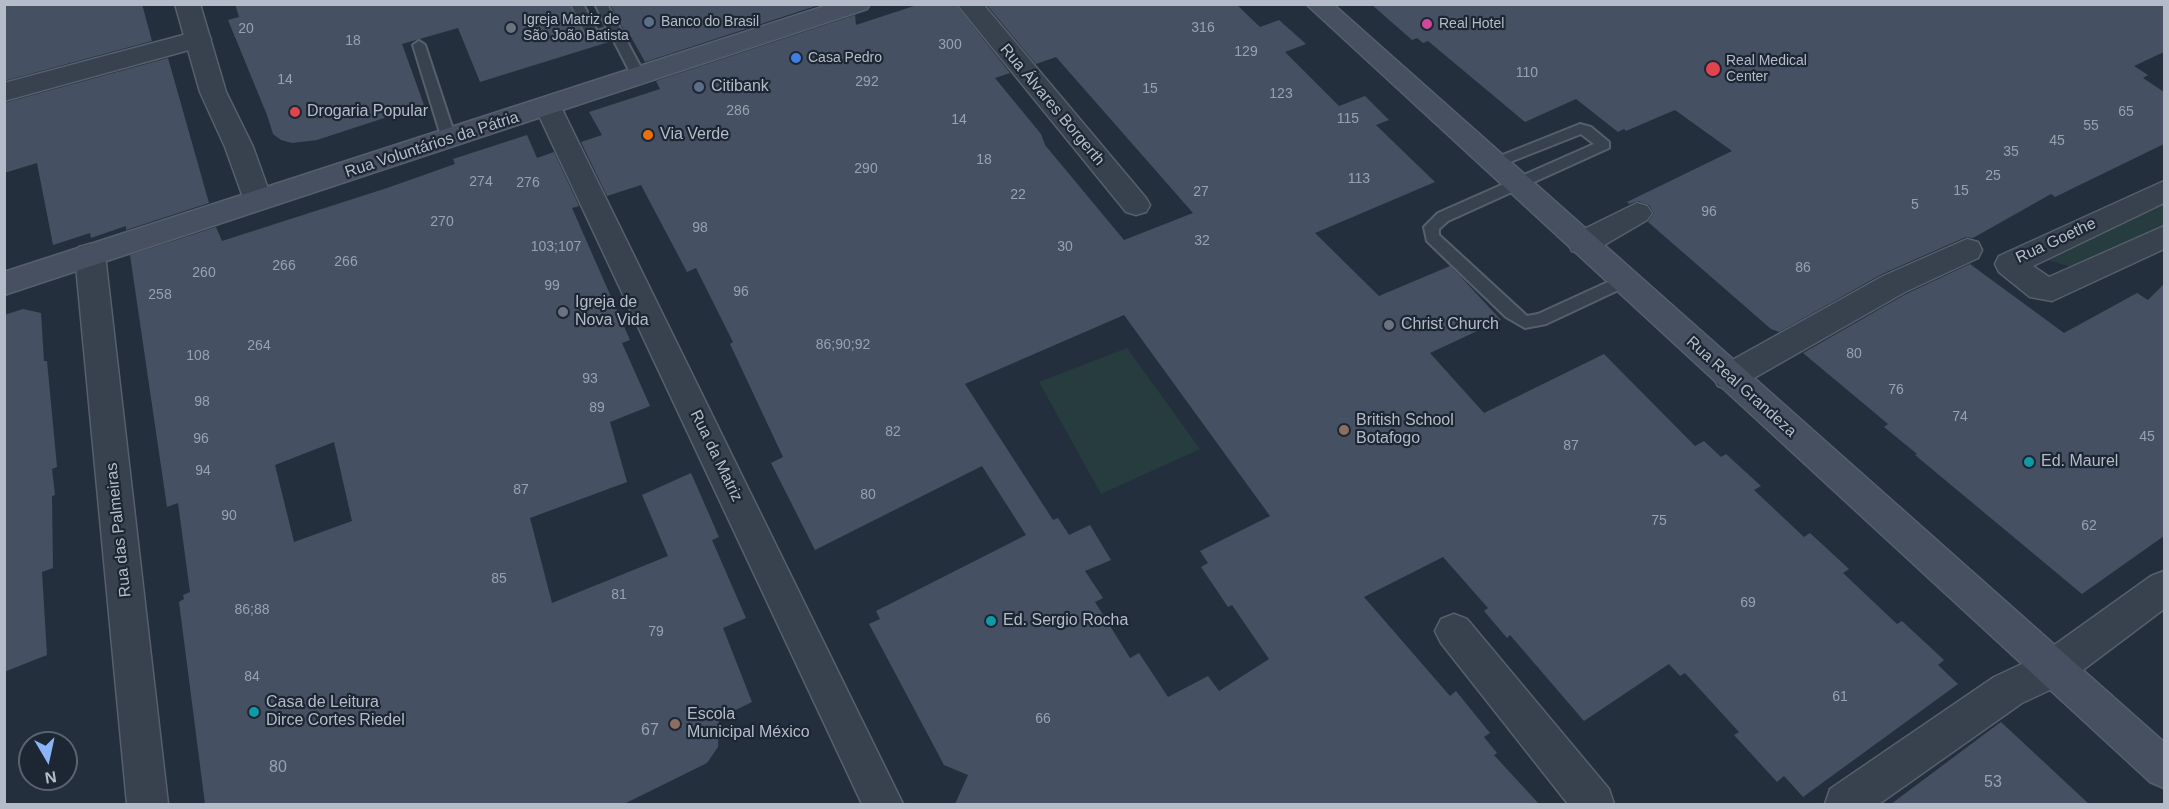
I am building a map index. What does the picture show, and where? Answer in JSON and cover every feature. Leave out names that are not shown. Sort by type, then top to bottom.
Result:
[{"type":"main road","name":"Rua Voluntários da Pátria","points":[[4,284],[858,4]]},
{"type":"main road","name":"Rua Real Grandeza","points":[[1318,4],[2164,768]]},
{"type":"street","points":[[187,4],[213,92],[239,147],[258,200]]},
{"type":"street","name":"Rua Álvares Borgerth","points":[[969,4],[1136,205]]},
{"type":"street","points":[[4,92],[198,39]]},
{"type":"street","name":"Rua da Matriz","points":[[548,107],[883,804]]},
{"type":"street","name":"Rua Goethe","points":[[2159,245],[2052,289],[2041,289],[2010,264],[2164,191]]},
{"type":"street","points":[[1583,243],[1636,213]]},
{"type":"street","points":[[2109,217],[2159,245]]},
{"type":"street","points":[[1729,377],[1894,284],[1967,250]]},
{"type":"street","name":"Rua das Palmeiras","points":[[90,255],[148,804]]},
{"type":"street","points":[[1845,804],[2008,690],[2053,669],[2164,588]]},
{"type":"street","points":[[1454,631],[1594,804]]},
{"type":"lane","points":[[577,4],[593,36],[615,30]]},
{"type":"lane","points":[[601,4],[639,77]]},
{"type":"lane","points":[[419,45],[449,139]]},
{"type":"lane","points":[[1506,173],[1604,145],[1586,129],[1580,129],[1506,173],[1443,217],[1431,228],[1432,237],[1525,322],[1540,320],[1624,281]]},
{"type":"green space","points":[[2164,204],[2164,225],[2073,267],[2043,259]]},
{"type":"green space","points":[[1127,348],[1200,449],[1101,494],[1039,382]]},
{"type":"building","points":[[4,4],[142,4],[152,41],[4,81]]},
{"type":"building","points":[[235,4],[569,4],[587,41],[610,38],[612,41],[480,82],[458,28],[402,44],[424,105],[317,140],[292,143],[281,140],[273,134],[228,20],[239,17]]},
{"type":"building","points":[[610,4],[822,4],[645,62],[630,35],[627,36]]},
{"type":"building","points":[[920,4],[955,4],[1010,73],[995,78],[1041,134],[1045,145],[1124,240],[1193,213],[1056,57],[1036,64],[986,4],[1236,4],[1260,27],[1279,20],[1306,44],[1285,52],[1339,106],[1365,96],[1389,120],[1376,125],[1435,182],[1315,233],[1379,296],[1450,266],[1460,276],[1501,320],[1430,353],[1484,413],[1604,354],[1695,446],[1704,441],[1721,457],[1726,454],[1761,486],[1754,490],[1804,537],[1810,533],[1849,569],[1843,573],[1897,624],[1902,621],[1944,660],[1938,665],[1958,684],[1803,797],[1784,776],[1777,782],[1734,735],[1739,732],[1685,673],[1680,676],[1669,664],[1584,721],[1510,635],[1507,638],[1484,611],[1488,608],[1443,557],[1364,597],[1450,696],[1456,691],[1490,733],[1484,737],[1497,753],[1494,755],[1539,804],[955,804],[968,775],[944,765],[869,624],[880,619],[876,611],[1026,535],[982,466],[815,550],[771,463],[783,457],[730,344],[733,342],[696,268],[687,272],[641,185],[607,196],[581,142],[602,135],[589,112],[660,89],[656,81],[855,15],[856,25]],"holes":[[[1124,315],[1270,516],[1200,551],[1208,563],[1201,567],[1228,607],[1232,605],[1269,659],[1219,691],[1208,676],[1168,697],[1139,653],[1130,658],[1095,602],[1103,598],[1085,571],[1111,560],[1090,525],[1069,535],[1058,518],[1053,520],[965,384]]]},
{"type":"building","points":[[1371,4],[2164,4],[2164,52],[2134,66],[2148,75],[2143,78],[2164,92],[2164,144],[2055,197],[2051,194],[1973,238],[1966,237],[1882,274],[1779,332],[1771,329],[1648,222],[1654,213],[1649,205],[1638,201],[1629,204],[1627,202],[1732,151],[1675,110],[1626,131],[1624,129],[1618,132],[1576,99],[1525,122],[1428,41],[1423,43],[1417,38],[1412,40]]},
{"type":"building","points":[[168,58],[209,203],[126,230],[126,226],[91,238],[90,233],[53,245],[37,163],[4,173],[4,103]]},
{"type":"building","points":[[527,135],[537,158],[554,152],[579,206],[572,208],[630,340],[622,343],[650,406],[610,422],[627,482],[530,518],[552,603],[668,556],[642,495],[691,473],[719,537],[712,540],[746,618],[723,628],[752,702],[719,718],[718,747],[707,763],[624,804],[205,804],[179,602],[184,599],[183,595],[190,592],[178,503],[167,507],[130,255],[216,227],[222,241],[455,164],[453,159]],"holes":[[[334,442],[352,521],[294,542],[275,465]]]},
{"type":"building","points":[[1970,264],[2064,333],[2137,293],[2148,300],[2164,284],[2164,536],[2082,594],[1915,455],[1917,454],[1884,427],[1888,424],[1803,353],[1906,294]]},
{"type":"building","points":[[23,309],[41,313],[44,361],[47,361],[57,467],[52,469],[55,495],[52,496],[53,568],[42,572],[47,655],[4,672],[4,315]]},
{"type":"building","points":[[2001,722],[2089,804],[1891,804],[1990,730]]},
{"type":"place","name":"Banco do Brasil","points":[[649,22]]},
{"type":"place","name":"Real Hotel","points":[[1427,24]]},
{"type":"place","name":"Igreja Matriz de São João Batista","points":[[511,28]]},
{"type":"place","name":"Casa Pedro","points":[[796,58]]},
{"type":"place","name":"Real Medical Center","points":[[1713,69]]},
{"type":"place","name":"Citibank","points":[[699,87]]},
{"type":"place","name":"Drogaria Popular","points":[[295,112]]},
{"type":"place","name":"Via Verde","points":[[648,135]]},
{"type":"place","name":"Igreja de Nova Vida","points":[[563,312]]},
{"type":"place","name":"Christ Church","points":[[1389,325]]},
{"type":"place","name":"British School Botafogo","points":[[1344,430]]},
{"type":"place","name":"Ed. Maurel","points":[[2029,462]]},
{"type":"place","name":"Ed. Sergio Rocha","points":[[991,621]]},
{"type":"place","name":"Casa de Leitura Dirce Cortes Riedel","points":[[254,712]]},
{"type":"place","name":"Escola Municipal México","points":[[675,724]]}]
